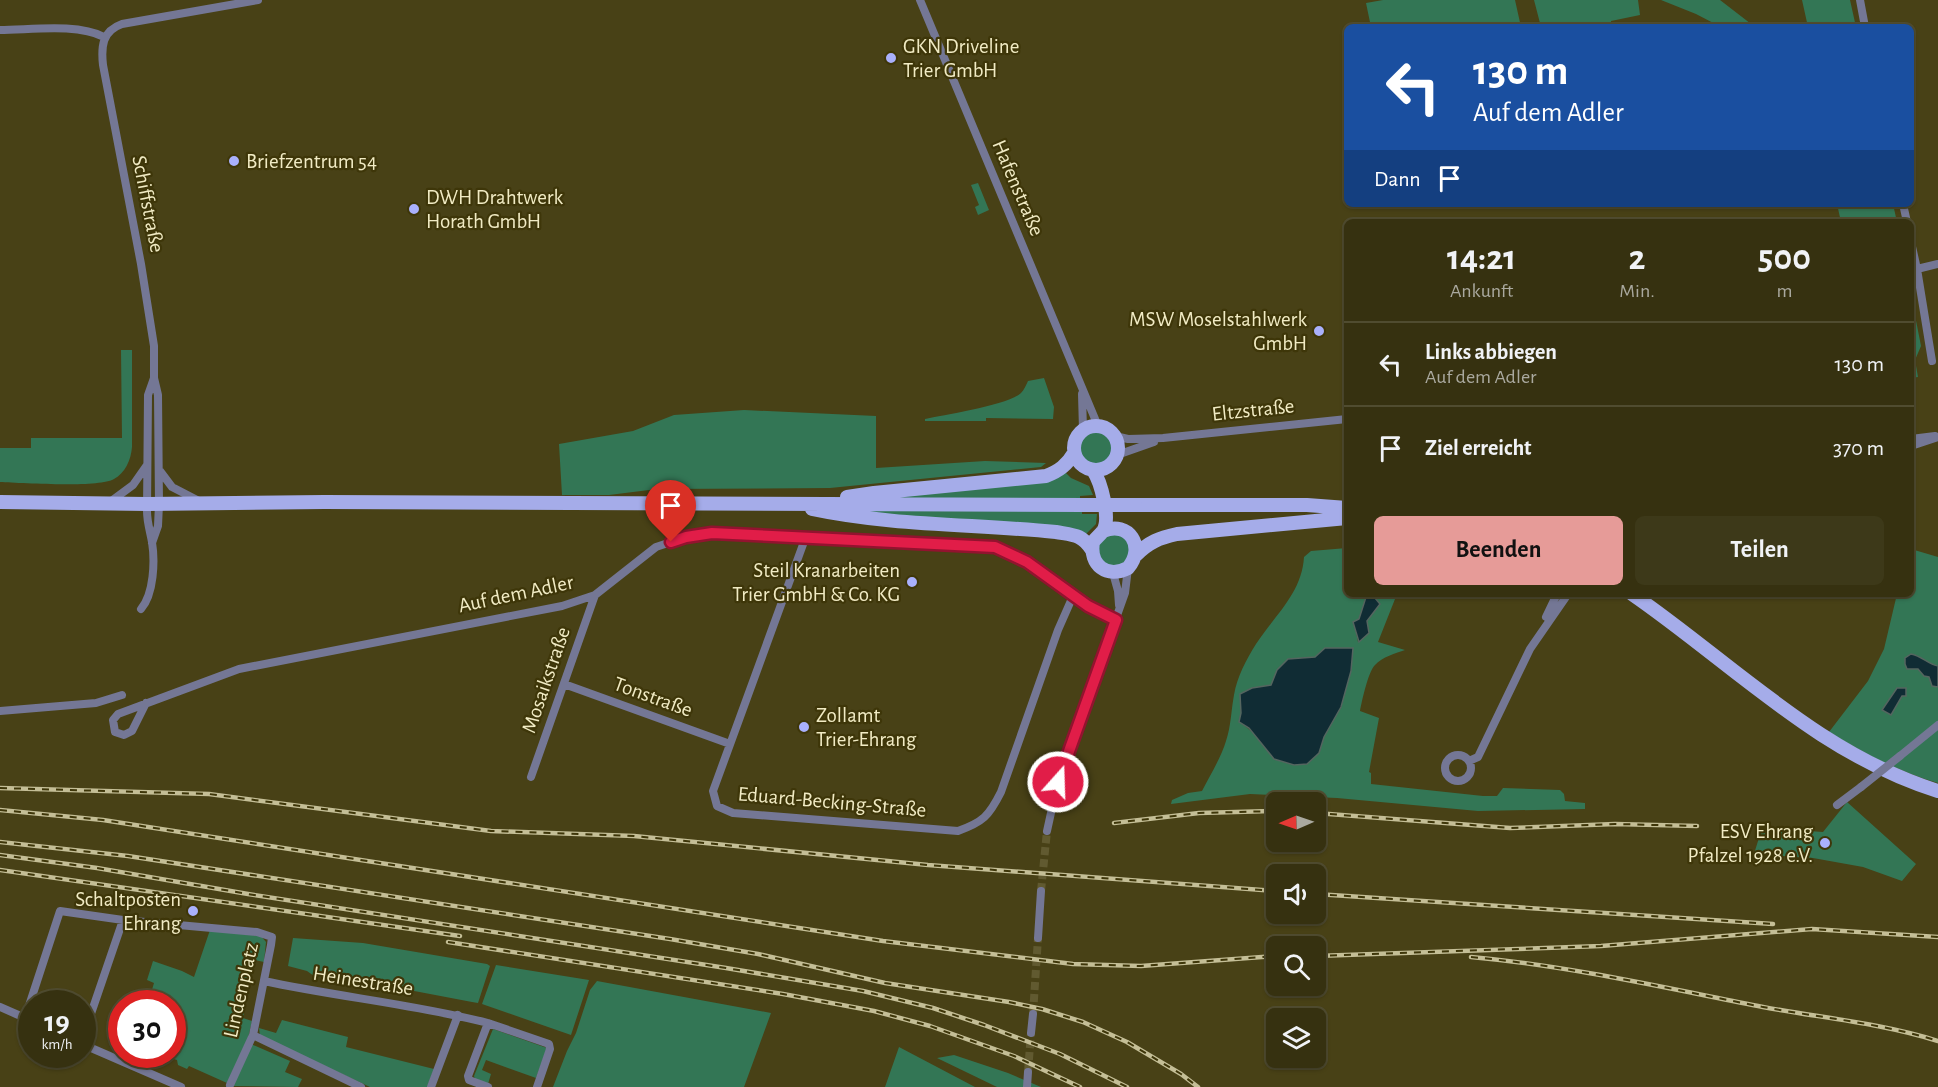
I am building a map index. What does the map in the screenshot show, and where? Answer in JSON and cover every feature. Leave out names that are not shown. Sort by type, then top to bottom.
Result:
[{"type":"main road","points":[[803,503],[874,493],[1046,476],[1059,471],[1069,462],[1074,453],[1075,440],[1083,430],[1098,426],[1104,427],[1115,436],[1118,445],[1108,481],[1116,523],[1133,539],[1136,555]]},
{"type":"main road","points":[[1074,453],[1081,465],[1093,470],[1103,469],[1114,460]]},
{"type":"main road","points":[[1093,470],[1097,475],[1105,505],[1106,518],[1103,531]]},
{"type":"main road","points":[[0,502],[106,504],[324,502],[1135,504],[1344,508]]},
{"type":"main road","points":[[784,503],[847,516],[1056,532],[1080,537],[1092,550]]},
{"type":"main road","points":[[1121,529],[1112,528],[1097,536],[1092,550],[1093,558],[1105,571],[1113,573],[1128,568],[1146,544],[1158,538],[1177,534],[1344,518]]},
{"type":"main road","points":[[1636,597],[1668,619],[1794,718],[1851,754],[1900,778],[1938,791]]},
{"type":"street","points":[[0,30],[76,30],[104,38],[110,30],[122,24],[258,0]]},
{"type":"street","name":"Hafenstraße","points":[[920,0],[1098,426]]},
{"type":"street","points":[[1860,0],[1864,24]]},
{"type":"street","name":"Schiffstraße","points":[[104,38],[103,65],[141,264],[154,346],[154,378],[158,395],[159,469],[153,504]]},
{"type":"street","points":[[1914,256],[1932,361]]},
{"type":"street","points":[[1917,269],[1938,264]]},
{"type":"street","name":"Schiffstraße","points":[[153,504],[147,465],[148,395],[154,378]]},
{"type":"street","name":"Hafenstraße","points":[[1082,391],[1083,430]]},
{"type":"street","name":"Eltzstraße","points":[[1115,436],[1128,439],[1163,438],[1344,419]]},
{"type":"street","points":[[1914,439],[1938,436]]},
{"type":"street","points":[[1914,445],[1938,436]]},
{"type":"street","name":"Eltzstraße","points":[[1114,460],[1163,438]]},
{"type":"street","points":[[106,504],[133,485],[147,465]]},
{"type":"street","points":[[159,469],[172,487],[205,504]]},
{"type":"street","points":[[141,609],[146,604],[151,583],[152,543],[148,524],[153,504]]},
{"type":"street","name":"Auf dem Adler","points":[[146,703],[239,669],[562,606],[595,595],[656,547],[686,537],[712,533],[951,543],[995,547],[1027,562],[1095,611],[1116,620]]},
{"type":"street","name":"Eduard-Becking-Straße","points":[[805,538],[713,791],[717,806],[733,813],[958,831],[978,824],[993,808],[1001,792],[1058,630],[1073,596]]},
{"type":"street","points":[[1047,831],[1058,782],[1125,593],[1128,568]]},
{"type":"street","points":[[1113,573],[1119,600],[1116,620]]},
{"type":"street","name":"Mosaikstraße","points":[[531,777],[595,595]]},
{"type":"street","points":[[1469,761],[1478,757],[1556,597]]},
{"type":"street","points":[[1534,642],[1566,597]]},
{"type":"street","name":"Tonstraße","points":[[564,684],[730,744]]},
{"type":"street","points":[[0,711],[96,703],[122,695]]},
{"type":"street","points":[[1837,805],[1938,724]]},
{"type":"street","points":[[1038,938],[1041,891]]},
{"type":"street","points":[[37,990],[60,911],[123,920],[96,1000]]},
{"type":"street","name":"Lindenplatz","points":[[123,920],[257,932],[272,937],[253,1035],[230,1084]]},
{"type":"street","name":"Heinestraße","points":[[264,981],[304,990],[458,1015],[549,1044],[550,1049],[537,1087]]},
{"type":"street","points":[[0,1007],[18,1015]]},
{"type":"street","points":[[1031,1033],[1033,1014]]},
{"type":"street","points":[[430,1087],[458,1015]]},
{"type":"street","points":[[488,1023],[468,1076],[470,1080],[488,1087]]},
{"type":"street","points":[[253,1035],[361,1087]]},
{"type":"street","points":[[96,1048],[181,1087]]},
{"type":"street","points":[[1027,1087],[1028,1071]]},
{"type":"green space","points":[[1383,0],[1515,0],[1520,24],[1370,24],[1366,3]]},
{"type":"green space","points":[[1534,0],[1638,0],[1640,15],[1611,21],[1611,24],[1540,24]]},
{"type":"green space","points":[[1661,0],[1720,0],[1751,24],[1715,24]]},
{"type":"green space","points":[[1802,0],[1850,0],[1855,24],[1807,24]]},
{"type":"green space","points":[[978,183],[989,210],[978,215],[975,207],[979,205],[971,185]]},
{"type":"green space","points":[[1838,207],[1894,207],[1896,219],[1840,219]]},
{"type":"green space","points":[[1914,310],[1921,346],[1915,360],[1918,377],[1914,378]]},
{"type":"green space","points":[[121,350],[132,350],[132,447],[124,470],[114,479],[106,482],[59,484],[0,482],[0,448],[31,448],[31,438],[122,438]]},
{"type":"green space","points":[[1044,378],[1054,407],[1053,419],[986,418],[986,421],[925,421],[925,419],[1004,402],[1021,393],[1028,381]]},
{"type":"green space","points":[[744,410],[876,416],[876,468],[985,461],[1046,463],[1041,467],[830,488],[657,489],[609,495],[562,495],[559,444],[633,431],[674,415]]},
{"type":"green space","points":[[1096,432],[1108,437],[1113,449],[1108,461],[1096,466],[1084,461],[1079,449],[1084,437]]},
{"type":"green space","points":[[1065,472],[1071,478],[1089,486],[1093,495],[1080,496],[1080,498],[869,499]]},
{"type":"green space","points":[[852,509],[1082,511],[1082,514],[1097,514],[1096,524],[1084,536],[852,512]]},
{"type":"green space","points":[[1114,534],[1125,539],[1130,550],[1125,561],[1114,566],[1103,561],[1098,550],[1103,539]]},
{"type":"green space","points":[[1344,548],[1344,597],[1366,597],[1359,619],[1354,622],[1358,642],[1369,633],[1367,621],[1380,604],[1375,597],[1396,597],[1378,642],[1405,650],[1378,662],[1372,669],[1360,711],[1379,718],[1369,772],[1371,773],[1371,784],[1483,796],[1497,796],[1503,788],[1560,790],[1564,794],[1565,801],[1585,803],[1585,809],[1478,811],[1326,797],[1326,792],[1266,792],[1266,795],[1250,794],[1171,804],[1172,800],[1188,793],[1202,791],[1226,741],[1235,688],[1242,669],[1256,644],[1293,593],[1302,570],[1304,557],[1311,551]],"holes":[[[1326,648],[1345,690],[1341,707],[1324,737],[1319,753],[1307,764],[1292,764],[1274,757],[1249,729],[1239,722],[1252,688],[1271,685],[1277,670],[1288,659],[1315,657]]]},
{"type":"green space","points":[[1914,550],[1938,557],[1938,783],[1882,761],[1829,732],[1868,681],[1884,649],[1896,597],[1914,597]]},
{"type":"green space","name":"ESV Ehrang Pfalzel 1928 e.V.","points":[[1847,802],[1916,864],[1902,881],[1863,867],[1813,858],[1754,854],[1762,828],[1823,832]]},
{"type":"green space","points":[[210,930],[261,936],[266,942],[264,962],[255,960],[254,966],[249,965],[247,971],[252,972],[250,983],[245,983],[244,989],[249,990],[247,1001],[241,1000],[240,1006],[245,1007],[243,1018],[252,1021],[248,1038],[227,1083],[189,1066],[187,1069],[185,1068],[186,990],[152,990],[154,983],[147,980],[153,961],[194,977]]},
{"type":"green space","points":[[293,938],[363,943],[490,966],[478,1003],[367,982],[314,976],[307,971],[288,966]]},
{"type":"green space","points":[[496,965],[589,980],[571,1035],[482,1004]]},
{"type":"green space","points":[[597,981],[771,1013],[744,1087],[553,1087],[576,1033],[590,990]]},
{"type":"green space","points":[[282,1020],[348,1037],[346,1047],[434,1069],[427,1087],[370,1087],[260,1036],[259,1028],[276,1033]]},
{"type":"green space","points":[[493,1029],[547,1048],[536,1078],[486,1060],[482,1070],[491,1074],[488,1084],[475,1079],[474,1076]]},
{"type":"green space","points":[[251,1044],[290,1061],[285,1072],[302,1079],[298,1087],[233,1086]]},
{"type":"green space","points":[[899,1047],[975,1087],[885,1087]]},
{"type":"green space","points":[[954,1055],[1041,1087],[997,1087],[937,1058]]},
{"type":"water","points":[[1366,597],[1375,597],[1380,604],[1367,621],[1369,633],[1359,642],[1353,622],[1359,619]]},
{"type":"water","points":[[1325,648],[1353,648],[1351,671],[1341,707],[1324,737],[1319,753],[1307,764],[1294,765],[1274,759],[1249,728],[1239,722],[1240,694],[1252,688],[1271,685],[1277,670],[1288,659],[1315,657]]},
{"type":"water","points":[[1911,654],[1938,666],[1938,687],[1932,686],[1929,677],[1924,676],[1918,669],[1907,669],[1905,658]]},
{"type":"water","points":[[1897,688],[1906,688],[1906,696],[1902,696],[1891,715],[1882,710]]},
{"type":"tunnel","points":[[1041,891],[1047,831]]},
{"type":"tunnel","points":[[1033,1014],[1038,938]]},
{"type":"tunnel","points":[[1028,1072],[1031,1033]]},
{"type":"railway","points":[[0,788],[209,794],[491,831],[634,836],[928,865],[1266,890]]},
{"type":"railway","points":[[0,810],[103,820],[883,941],[1073,964],[1141,966],[1266,957]]},
{"type":"railway","points":[[1114,823],[1199,813],[1266,811]]},
{"type":"railway","points":[[1326,814],[1510,828],[1615,824],[1697,826]]},
{"type":"railway","points":[[0,842],[128,856],[670,939],[758,954],[885,983],[1009,1002],[1042,1009],[1083,1022],[1127,1042],[1181,1074],[1198,1087]]},
{"type":"railway","points":[[0,855],[97,868],[863,991],[933,1008],[984,1025],[1060,1054],[1127,1087]]},
{"type":"railway","points":[[0,870],[460,936]]},
{"type":"railway","points":[[1326,895],[1773,924]]},
{"type":"railway","points":[[1326,956],[1601,946],[1812,929],[1938,937]]},
{"type":"railway","points":[[448,942],[783,994],[874,1011],[930,1026],[1014,1056],[1080,1087]]},
{"type":"railway","points":[[1471,957],[1618,978],[1763,1007],[1873,1025],[1938,1041]]},
{"type":"place","name":"GKN Driveline Trier GmbH","points":[[891,58]]},
{"type":"place","name":"Briefzentrum 54","points":[[234,161]]},
{"type":"place","name":"DWH Drahtwerk Horath GmbH","points":[[414,209]]},
{"type":"place","name":"MSW Moselstahlwerk GmbH","points":[[1319,331]]},
{"type":"place","name":"Steil Kranarbeiten Trier GmbH & Co. KG","points":[[912,582]]},
{"type":"place","name":"Zollamt Trier-Ehrang","points":[[804,727]]},
{"type":"place","name":"ESV Ehrang Pfalzel 1928 e.V.","points":[[1825,843]]},
{"type":"place","name":"Schaltposten Ehrang","points":[[193,911]]},
{"type":"route","points":[[671,542],[712,533],[951,543],[995,547],[1027,562],[1088,606],[1116,620],[1058,782]]}]
